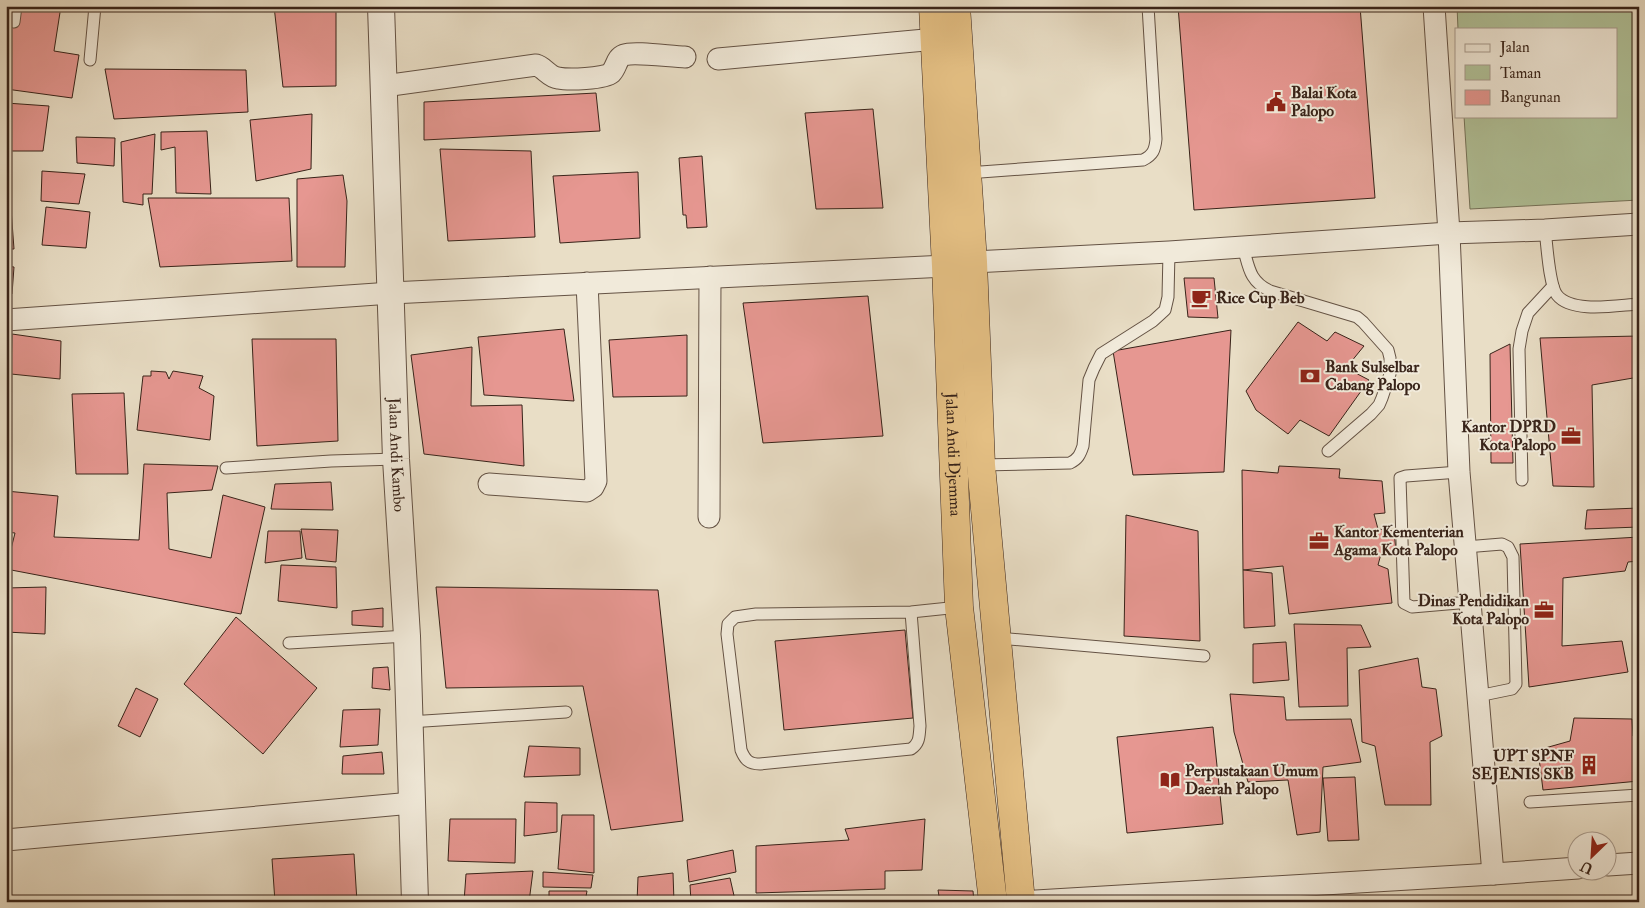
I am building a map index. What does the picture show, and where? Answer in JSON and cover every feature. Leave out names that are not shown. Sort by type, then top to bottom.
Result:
[{"type":"highway","name":"Jalan Andi Djemma","points":[[933,6],[998,638],[1020,902]]},
{"type":"highway","name":"Jalan Andi Djemma","points":[[956,6],[967,173],[960,264],[959,607],[993,902]]},
{"type":"street","name":"Jalan Andi Kambo","points":[[381,6],[396,459],[407,636],[415,902]]},
{"type":"street","points":[[1434,6],[1449,233],[1459,472],[1493,874]]},
{"type":"street","points":[[718,59],[936,39]]},
{"type":"street","points":[[384,86],[536,65],[557,78],[570,80],[606,76],[614,69],[618,59],[629,54],[686,57]]},
{"type":"street","points":[[6,320],[391,293],[960,264],[1449,233],[1545,230],[1639,224]]},
{"type":"street","points":[[709,517],[710,277]]},
{"type":"street","points":[[489,484],[587,491],[593,487],[596,481],[587,283]]},
{"type":"street","points":[[6,840],[412,803]]},
{"type":"street","points":[[1618,864],[1639,863]]},
{"type":"street","points":[[1020,902],[1568,869]]},
{"type":"lane","points":[[14,22],[16,6]]},
{"type":"lane","points":[[90,60],[95,6]]},
{"type":"lane","points":[[967,173],[1142,160],[1150,156],[1153,153],[1156,139],[1148,6]]},
{"type":"lane","points":[[1545,230],[1553,286],[1557,295],[1566,302],[1586,307],[1639,304]]},
{"type":"lane","points":[[1243,247],[1253,279],[1261,286],[1357,316],[1388,350],[1391,367],[1379,405],[1328,451]]},
{"type":"lane","points":[[981,465],[1070,463],[1076,460],[1083,446],[1089,380],[1094,368],[1101,354],[1153,321],[1165,310],[1168,297],[1168,252]]},
{"type":"lane","points":[[1522,480],[1519,349],[1528,313],[1553,286]]},
{"type":"lane","points":[[226,468],[396,459]]},
{"type":"lane","points":[[1459,472],[1400,478],[1404,604],[1412,607],[1470,602]]},
{"type":"lane","points":[[1466,547],[1502,544],[1508,547],[1513,557],[1516,684],[1512,689],[1478,696]]},
{"type":"lane","points":[[911,612],[920,726],[919,740],[911,749],[760,764],[754,764],[744,759],[741,750],[727,634],[728,624],[731,620],[741,615],[756,614],[911,612],[959,607]]},
{"type":"lane","points":[[289,643],[407,636]]},
{"type":"lane","points":[[998,638],[1204,656]]},
{"type":"lane","points":[[409,722],[566,712]]},
{"type":"lane","points":[[1530,802],[1639,795]]},
{"type":"green space","points":[[1457,6],[1639,6],[1639,200],[1470,209],[1464,118],[1618,118],[1618,28],[1458,28]]},
{"type":"building","points":[[9,6],[61,6],[54,51],[79,55],[72,98],[6,89],[6,36]]},
{"type":"building","points":[[274,6],[336,6],[336,86],[283,87]]},
{"type":"building","name":"Balai Kota Palopo","points":[[1178,6],[1360,6],[1375,198],[1194,210]]},
{"type":"building","points":[[105,69],[246,70],[248,112],[114,119]]},
{"type":"building","points":[[596,93],[600,131],[424,140],[424,102]]},
{"type":"building","points":[[6,103],[49,106],[43,151],[6,151]]},
{"type":"building","points":[[873,109],[883,208],[816,209],[805,113]]},
{"type":"building","points":[[312,114],[311,169],[256,181],[250,120]]},
{"type":"building","points":[[207,131],[211,194],[176,193],[175,147],[161,150],[161,132]]},
{"type":"building","points":[[155,134],[152,194],[143,194],[143,205],[123,202],[121,142]]},
{"type":"building","points":[[76,137],[115,138],[114,166],[77,163]]},
{"type":"building","points":[[440,149],[531,151],[535,237],[448,241]]},
{"type":"building","points":[[702,156],[707,227],[687,228],[686,215],[683,215],[679,158]]},
{"type":"building","points":[[42,171],[85,174],[79,204],[41,201]]},
{"type":"building","points":[[638,172],[640,238],[560,243],[553,176]]},
{"type":"building","points":[[343,175],[347,201],[345,267],[297,267],[297,179]]},
{"type":"building","points":[[6,195],[10,195],[14,249],[6,249]]},
{"type":"building","points":[[148,198],[289,198],[292,261],[160,267]]},
{"type":"building","points":[[46,207],[90,212],[86,248],[42,245]]},
{"type":"building","points":[[6,266],[14,267],[12,294],[6,294]]},
{"type":"building","name":"Rice Cup Beb","points":[[1184,278],[1214,278],[1218,318],[1188,317]]},
{"type":"building","points":[[868,296],[883,436],[763,443],[743,303]]},
{"type":"building","name":"Bank Sulselbar Cabang Palopo","points":[[1298,322],[1327,341],[1335,332],[1364,346],[1346,368],[1369,380],[1329,436],[1300,420],[1288,434],[1256,410],[1246,391]]},
{"type":"building","points":[[564,329],[574,401],[484,395],[478,337]]},
{"type":"building","points":[[1231,330],[1224,472],[1133,475],[1113,351]]},
{"type":"building","points":[[12,334],[61,341],[60,379],[11,374]]},
{"type":"building","points":[[687,335],[687,396],[613,397],[609,340]]},
{"type":"building","name":"Kantor DPRD Kota Palopo","points":[[1639,336],[1639,377],[1592,385],[1594,487],[1553,486],[1540,338]]},
{"type":"building","points":[[252,339],[336,339],[338,441],[257,446]]},
{"type":"building","points":[[1510,344],[1513,463],[1491,463],[1490,354]]},
{"type":"building","points":[[472,347],[471,406],[522,405],[524,466],[424,454],[411,355]]},
{"type":"building","points":[[151,371],[166,372],[169,379],[173,371],[203,376],[199,388],[214,396],[210,440],[137,430],[143,376],[151,376]]},
{"type":"building","points":[[124,393],[128,474],[76,474],[72,394]]},
{"type":"building","points":[[144,464],[218,466],[212,490],[167,493],[169,549],[211,558],[223,495],[265,507],[241,614],[6,569],[15,533],[6,532],[6,491],[58,496],[54,537],[139,540]]},
{"type":"building","name":"Kantor Kementerian Agama Kota Palopo","points":[[1279,466],[1340,469],[1339,478],[1382,481],[1385,513],[1374,514],[1378,529],[1394,531],[1396,551],[1381,554],[1378,565],[1388,569],[1392,603],[1289,614],[1283,566],[1243,570],[1242,470],[1278,473]]},
{"type":"building","points":[[331,482],[333,510],[271,509],[275,484]]},
{"type":"building","points":[[1639,508],[1639,527],[1585,529],[1587,510]]},
{"type":"building","points":[[1126,515],[1198,531],[1200,641],[1124,636]]},
{"type":"building","points":[[301,529],[338,530],[336,562],[306,559]]},
{"type":"building","points":[[268,531],[300,531],[302,558],[265,563]]},
{"type":"building","name":"Dinas Pendidikan Kota Palopo","points":[[1639,537],[1639,561],[1628,562],[1625,571],[1563,578],[1562,646],[1622,641],[1628,672],[1529,687],[1520,544]]},
{"type":"building","points":[[281,565],[336,567],[337,608],[278,601]]},
{"type":"building","points":[[1243,570],[1272,573],[1275,626],[1244,628]]},
{"type":"building","points":[[46,587],[45,634],[6,632],[6,588]]},
{"type":"building","points":[[436,587],[658,590],[683,821],[611,830],[583,686],[446,688]]},
{"type":"building","points":[[383,608],[383,627],[352,625],[352,611]]},
{"type":"building","points":[[236,617],[317,688],[263,754],[184,684]]},
{"type":"building","points":[[1294,624],[1361,625],[1371,647],[1347,648],[1348,706],[1299,707]]},
{"type":"building","points":[[905,630],[913,718],[784,730],[775,641]]},
{"type":"building","points":[[1286,642],[1289,680],[1253,683],[1253,644]]},
{"type":"building","points":[[1418,658],[1422,687],[1436,689],[1442,736],[1430,742],[1431,805],[1385,805],[1375,746],[1362,742],[1359,670]]},
{"type":"building","points":[[388,667],[390,690],[372,688],[373,668]]},
{"type":"building","points":[[136,688],[158,699],[140,737],[118,726]]},
{"type":"building","points":[[1230,694],[1284,697],[1286,720],[1351,719],[1361,762],[1323,767],[1320,832],[1297,835],[1288,780],[1248,782],[1234,732]]},
{"type":"building","points":[[380,709],[378,745],[340,747],[343,710]]},
{"type":"building","name":"UPT SPNF SEJENIS SKB","points":[[1574,718],[1632,719],[1633,736],[1639,737],[1639,781],[1543,790],[1538,750],[1570,741]]},
{"type":"building","name":"Perpustakaan Umum Daerah Palopo","points":[[1213,727],[1223,824],[1127,833],[1117,737]]},
{"type":"building","points":[[529,746],[580,748],[580,775],[524,777]]},
{"type":"building","points":[[382,752],[384,774],[342,774],[343,756]]},
{"type":"building","points":[[1355,777],[1359,840],[1328,841],[1323,778]]},
{"type":"building","points":[[525,802],[557,803],[557,832],[524,836]]},
{"type":"building","points":[[562,815],[594,815],[594,873],[558,869]]},
{"type":"building","points":[[450,819],[516,819],[515,863],[448,861]]},
{"type":"building","points":[[925,819],[922,870],[885,871],[885,889],[756,893],[756,846],[849,840],[845,829]]},
{"type":"building","points":[[733,850],[736,872],[689,882],[687,860]]},
{"type":"building","points":[[354,854],[357,902],[275,902],[272,859]]},
{"type":"building","points":[[533,871],[529,902],[464,902],[466,874]]},
{"type":"building","points":[[543,872],[593,875],[591,888],[543,887]]},
{"type":"building","points":[[673,873],[674,902],[637,902],[638,877]]},
{"type":"building","points":[[730,878],[735,900],[729,902],[691,902],[690,885]]},
{"type":"building","points":[[938,890],[973,891],[974,902],[940,902]]},
{"type":"building","points":[[549,891],[587,891],[585,902],[549,902]]},
{"type":"place","name":"Balai Kota Palopo","points":[[1276,102]]},
{"type":"place","name":"Rice Cup Beb","points":[[1201,298]]},
{"type":"place","name":"Bank Sulselbar Cabang Palopo","points":[[1310,376]]},
{"type":"place","name":"Kantor DPRD Kota Palopo","points":[[1571,436]]},
{"type":"place","name":"Kantor Kementerian Agama Kota Palopo","points":[[1319,541]]},
{"type":"place","name":"Dinas Pendidikan Kota Palopo","points":[[1544,610]]},
{"type":"place","name":"UPT SPNF SEJENIS SKB","points":[[1589,765]]},
{"type":"place","name":"Perpustakaan Umum Daerah Palopo","points":[[1170,780]]}]
